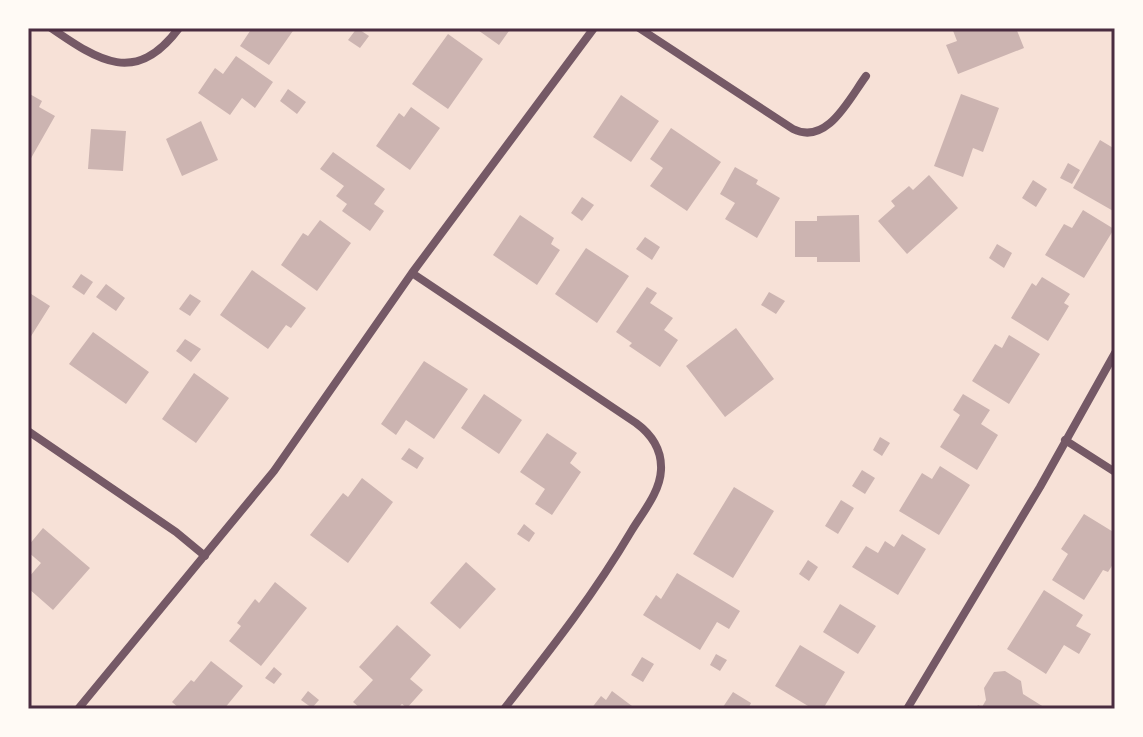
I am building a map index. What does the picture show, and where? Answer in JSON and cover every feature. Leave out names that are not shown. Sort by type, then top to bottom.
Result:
[{"type":"street","points":[[51,28],[87,53],[117,63],[147,58],[165,46],[179,28]]},
{"type":"street","points":[[78,709],[298,439],[412,273],[594,28]]},
{"type":"street","points":[[639,28],[799,132],[813,133],[826,128],[866,76]]},
{"type":"street","points":[[412,273],[636,423],[655,443],[660,460],[659,478],[653,495],[591,598],[504,709]]},
{"type":"street","points":[[907,709],[1115,353]]},
{"type":"street","points":[[28,431],[176,532],[205,556]]},
{"type":"street","points":[[1065,440],[1115,472]]},
{"type":"building","points":[[252,28],[295,28],[269,65],[240,46]]},
{"type":"building","points":[[357,28],[369,36],[360,48],[348,40]]},
{"type":"building","points":[[475,28],[511,28],[499,45]]},
{"type":"building","points":[[952,28],[1016,28],[1024,48],[958,74],[946,45],[957,41]]},
{"type":"building","points":[[448,34],[483,59],[448,109],[412,84]]},
{"type":"building","points":[[236,56],[273,82],[255,108],[242,98],[230,115],[198,93],[215,68],[223,74]]},
{"type":"building","points":[[288,89],[306,102],[297,114],[280,101]]},
{"type":"building","points":[[28,93],[42,101],[39,107],[55,116],[30,160],[28,159]]},
{"type":"building","points":[[961,94],[999,108],[983,152],[973,148],[963,177],[934,166]]},
{"type":"building","points":[[621,95],[659,121],[631,162],[593,137]]},
{"type":"building","points":[[411,107],[440,128],[410,170],[376,146],[399,113],[404,117]]},
{"type":"building","points":[[201,121],[218,160],[182,176],[166,139]]},
{"type":"building","points":[[671,128],[721,162],[687,211],[650,186],[663,168],[650,159]]},
{"type":"building","points":[[91,129],[126,131],[123,171],[88,169]]},
{"type":"building","points":[[1100,140],[1115,149],[1115,212],[1073,188]]},
{"type":"building","points":[[333,152],[385,189],[374,204],[384,211],[370,231],[342,211],[347,204],[336,196],[344,186],[320,169]]},
{"type":"building","points":[[1068,163],[1080,170],[1072,184],[1060,178]]},
{"type":"building","points":[[735,167],[780,198],[757,238],[725,219],[735,203],[720,194]]},
{"type":"building","points":[[929,175],[958,208],[907,254],[878,221],[895,206],[891,201],[909,186],[913,190]]},
{"type":"building","points":[[1033,180],[1047,189],[1036,207],[1022,198]]},
{"type":"building","points":[[582,197],[594,205],[582,221],[571,213]]},
{"type":"building","points":[[1083,210],[1114,229],[1084,278],[1045,255],[1064,224],[1072,228]]},
{"type":"building","points":[[520,215],[554,238],[551,244],[560,250],[537,285],[493,255]]},
{"type":"building","points":[[859,215],[860,262],[817,262],[817,257],[795,257],[795,221],[817,221],[817,216]]},
{"type":"building","points":[[320,220],[351,243],[317,291],[281,265],[303,233],[308,236]]},
{"type":"building","points":[[645,237],[660,247],[652,260],[636,249]]},
{"type":"building","points":[[997,244],[1012,253],[1004,268],[989,258]]},
{"type":"building","points":[[586,248],[629,276],[597,323],[555,294]]},
{"type":"building","points":[[252,270],[306,308],[291,328],[286,325],[268,349],[220,315]]},
{"type":"building","points":[[81,274],[93,282],[84,295],[72,287]]},
{"type":"building","points":[[1042,277],[1070,294],[1064,303],[1069,306],[1048,341],[1011,318],[1032,283],[1036,286]]},
{"type":"building","points":[[106,284],[125,298],[116,311],[96,297]]},
{"type":"building","points":[[647,287],[657,293],[650,303],[673,318],[664,330],[678,340],[660,367],[629,346],[632,343],[616,332]]},
{"type":"building","points":[[28,292],[50,306],[28,341]]},
{"type":"building","points":[[769,292],[785,301],[776,314],[761,305]]},
{"type":"building","points":[[190,294],[201,301],[190,316],[179,309]]},
{"type":"building","points":[[736,328],[774,379],[725,417],[686,366]]},
{"type":"building","points":[[93,332],[149,372],[126,404],[69,364]]},
{"type":"building","points":[[1009,335],[1040,354],[1009,404],[972,381],[995,344],[1002,348]]},
{"type":"building","points":[[185,339],[201,349],[191,362],[176,351]]},
{"type":"building","points":[[424,361],[468,389],[434,439],[406,420],[396,435],[381,424]]},
{"type":"building","points":[[194,373],[229,398],[196,443],[162,419]]},
{"type":"building","points":[[484,394],[522,420],[499,454],[461,428]]},
{"type":"building","points":[[963,394],[990,410],[981,424],[998,435],[977,470],[940,447],[960,415],[953,410]]},
{"type":"building","points":[[547,433],[577,453],[570,463],[581,472],[552,515],[535,504],[545,489],[520,472]]},
{"type":"building","points":[[880,437],[890,443],[882,456],[873,450]]},
{"type":"building","points":[[409,448],[424,458],[417,469],[401,459]]},
{"type":"building","points":[[940,466],[970,485],[939,535],[899,511],[922,473],[932,479]]},
{"type":"building","points":[[862,470],[875,478],[865,494],[852,486]]},
{"type":"building","points":[[362,478],[393,502],[348,563],[310,535],[343,493],[348,497]]},
{"type":"building","points":[[734,487],[774,511],[733,578],[693,554]]},
{"type":"building","points":[[841,500],[854,508],[838,534],[825,526]]},
{"type":"building","points":[[1084,514],[1115,533],[1115,561],[1108,572],[1103,570],[1084,600],[1052,580],[1068,554],[1061,549]]},
{"type":"building","points":[[524,524],[535,533],[529,542],[517,534]]},
{"type":"building","points":[[43,528],[90,568],[53,610],[28,588],[28,578],[41,563],[28,552],[28,546]]},
{"type":"building","points":[[902,534],[926,549],[898,595],[852,567],[866,546],[878,553],[885,541],[894,547]]},
{"type":"building","points":[[808,560],[818,567],[809,581],[799,574]]},
{"type":"building","points":[[466,562],[496,589],[460,629],[430,603]]},
{"type":"building","points":[[677,573],[740,611],[729,629],[717,622],[700,650],[643,615],[656,595],[661,599]]},
{"type":"building","points":[[275,582],[307,608],[261,666],[229,641],[241,626],[237,623],[255,599],[259,603]]},
{"type":"building","points":[[1044,590],[1083,615],[1076,626],[1091,634],[1079,654],[1064,645],[1046,674],[1007,649]]},
{"type":"building","points":[[840,604],[876,626],[858,654],[823,632]]},
{"type":"building","points":[[397,625],[431,655],[410,679],[423,690],[407,708],[402,704],[397,709],[361,709],[353,702],[373,680],[359,667]]},
{"type":"building","points":[[800,645],[845,672],[823,709],[813,709],[775,686]]},
{"type":"building","points":[[716,654],[727,660],[720,671],[710,665]]},
{"type":"building","points":[[642,657],[654,664],[643,682],[631,675]]},
{"type":"building","points":[[211,661],[243,686],[224,709],[180,709],[172,702]]},
{"type":"building","points":[[274,667],[282,674],[274,684],[265,678]]},
{"type":"building","points":[[1005,671],[1021,681],[1023,694],[1047,709],[976,709],[978,705],[982,707],[986,700],[984,688],[994,672]]},
{"type":"building","points":[[308,691],[319,700],[312,708],[301,700]]},
{"type":"building","points":[[612,691],[636,709],[591,709],[601,696],[606,700]]},
{"type":"building","points":[[733,692],[751,703],[748,709],[723,707]]}]
